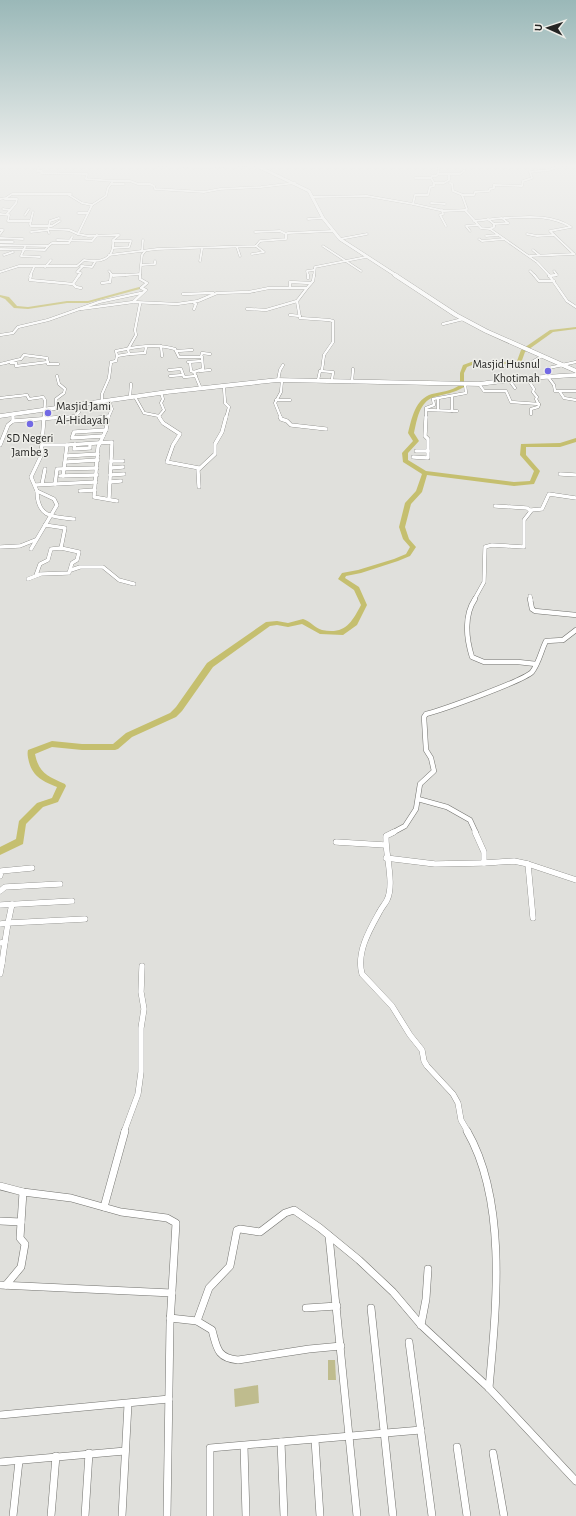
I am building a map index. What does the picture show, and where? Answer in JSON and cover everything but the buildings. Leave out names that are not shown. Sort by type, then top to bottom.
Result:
[{"type":"street","points":[[57,240],[93,240],[96,236]]},
{"type":"street","points":[[77,266],[84,260],[95,262],[104,259],[109,255],[113,248],[114,241],[118,236]]},
{"type":"street","points":[[256,246],[260,241],[287,238],[286,236]]},
{"type":"street","points":[[337,236],[366,257],[463,319],[486,331],[576,371]]},
{"type":"street","points":[[340,239],[358,236]]},
{"type":"street","points":[[500,236],[530,256],[554,281],[567,302],[576,307]]},
{"type":"street","points":[[555,236],[575,254]]},
{"type":"street","points":[[68,237],[72,239]]},
{"type":"street","points":[[0,251],[45,250],[52,243],[69,243],[72,239],[82,237]]},
{"type":"street","points":[[0,238],[23,238]]},
{"type":"street","points":[[11,246],[14,238]]},
{"type":"street","points":[[479,239],[482,241],[504,239]]},
{"type":"street","points":[[142,251],[143,240]]},
{"type":"street","points":[[113,248],[129,247],[131,241],[114,241]]},
{"type":"street","points":[[0,242],[13,242]]},
{"type":"street","points":[[181,244],[181,252]]},
{"type":"street","points":[[0,245],[48,246]]},
{"type":"street","points":[[25,246],[21,256],[40,257]]},
{"type":"street","points":[[109,255],[142,251],[226,249],[256,246],[264,252],[252,254]]},
{"type":"street","points":[[323,246],[361,271]]},
{"type":"street","points":[[237,247],[240,256]]},
{"type":"street","points":[[200,261],[202,249]]},
{"type":"street","points":[[533,250],[539,255]]},
{"type":"street","points":[[0,251],[5,254]]},
{"type":"street","points":[[2,258],[5,254],[13,252],[23,251],[33,253]]},
{"type":"street","points":[[133,302],[146,290],[141,288],[147,283],[140,279],[140,274],[142,255],[146,251]]},
{"type":"street","points":[[530,256],[575,254]]},
{"type":"street","points":[[308,278],[308,271],[314,270],[316,267],[366,257]]},
{"type":"street","points":[[45,267],[50,260]]},
{"type":"street","points":[[142,265],[155,264],[155,261]]},
{"type":"street","points":[[0,272],[19,266],[45,267],[59,265],[92,267],[95,262]]},
{"type":"street","points":[[73,284],[81,273],[77,272],[83,266]]},
{"type":"street","points":[[34,267],[29,279],[30,280],[73,284],[76,287],[81,288]]},
{"type":"street","points":[[247,308],[257,311],[264,311],[297,301],[311,283],[314,270]]},
{"type":"street","points":[[102,283],[110,282],[111,275],[109,271]]},
{"type":"street","points":[[530,271],[539,281],[554,281]]},
{"type":"street","points":[[549,276],[558,275],[554,271]]},
{"type":"street","points":[[111,275],[140,274]]},
{"type":"street","points":[[290,288],[290,282],[311,283]]},
{"type":"street","points":[[279,288],[280,283]]},
{"type":"street","points":[[183,294],[244,292],[279,288],[307,288]]},
{"type":"street","points":[[0,335],[14,332],[18,327],[61,317],[97,303],[141,293]]},
{"type":"street","points":[[81,309],[104,308],[133,302],[140,304],[177,304],[193,302],[217,293]]},
{"type":"street","points":[[297,301],[300,316]]},
{"type":"street","points":[[193,302],[196,304],[194,309]]},
{"type":"street","points":[[129,354],[128,348],[136,335],[135,330],[140,304]]},
{"type":"street","points":[[290,315],[300,316],[302,319],[329,320],[334,322],[333,342],[324,355],[318,380]]},
{"type":"street","points":[[443,324],[463,319]]},
{"type":"street","points":[[161,346],[162,356]]},
{"type":"street","points":[[102,402],[103,388],[107,383],[111,363],[117,361],[116,351],[128,348],[161,346],[170,347],[177,351],[192,350]]},
{"type":"street","points":[[117,356],[146,353],[146,347]]},
{"type":"street","points":[[177,351],[177,356],[179,357],[201,357]]},
{"type":"street","points":[[201,357],[202,353],[210,354]]},
{"type":"street","points":[[11,363],[14,360],[22,359],[24,355],[47,358],[48,362]]},
{"type":"street","points":[[532,362],[542,356]]},
{"type":"street","points":[[194,372],[203,369],[201,357]]},
{"type":"street","points":[[201,389],[194,372],[191,371],[189,362],[202,361]]},
{"type":"street","points":[[0,364],[16,363],[16,366],[48,362],[49,364],[58,363],[58,368]]},
{"type":"street","points":[[548,368],[576,362]]},
{"type":"street","points":[[283,365],[280,370],[281,392],[275,403],[282,420],[287,421],[291,425],[326,429]]},
{"type":"street","points":[[170,370],[181,369],[183,375]]},
{"type":"street","points":[[352,382],[353,369]]},
{"type":"street","points":[[194,372],[210,370]]},
{"type":"street","points":[[321,370],[336,370]]},
{"type":"street","points":[[321,370],[333,372],[332,380]]},
{"type":"street","points":[[0,416],[45,411],[161,393],[280,380],[479,384],[527,378],[576,375]]},
{"type":"street","points":[[56,409],[56,399],[64,393],[65,389],[59,384],[57,376]]},
{"type":"street","points":[[170,376],[196,376]]},
{"type":"street","points":[[548,377],[554,385],[555,391],[576,391]]},
{"type":"street","points":[[527,378],[534,389],[533,392],[537,397],[536,399],[539,404]]},
{"type":"street","points":[[509,380],[515,388]]},
{"type":"street","points":[[131,384],[133,397],[144,413],[160,416]]},
{"type":"street","points":[[413,457],[428,458],[428,438],[425,436],[426,408],[434,405],[433,400],[438,398],[466,393],[464,384]]},
{"type":"street","points":[[479,384],[483,390],[506,391],[511,402],[539,404]]},
{"type":"street","points":[[160,416],[163,423],[180,434],[173,445],[167,462],[199,468],[202,465],[205,465],[209,459],[217,453],[215,444],[222,432],[229,407],[225,403],[224,387]]},
{"type":"street","points":[[560,392],[564,398],[576,400]]},
{"type":"street","points":[[160,416],[164,410],[161,403],[163,398],[161,393]]},
{"type":"street","points":[[0,398],[26,395],[29,399],[43,398],[45,400],[40,456],[31,477],[37,491],[38,504],[40,508],[51,516],[74,519]]},
{"type":"street","points":[[452,396],[452,411]]},
{"type":"street","points":[[438,398],[438,410]]},
{"type":"street","points":[[109,400],[112,409],[108,417],[106,430],[99,443],[94,497],[117,501]]},
{"type":"street","points":[[276,400],[290,400]]},
{"type":"street","points":[[531,414],[531,409],[538,407],[539,404]]},
{"type":"street","points":[[0,445],[8,425],[13,421],[77,416],[79,412],[78,406]]},
{"type":"street","points":[[426,410],[458,411]]},
{"type":"street","points":[[13,414],[13,421]]},
{"type":"street","points":[[98,418],[108,417]]},
{"type":"street","points":[[97,424],[107,423]]},
{"type":"street","points":[[103,436],[72,438],[74,432],[106,430]]},
{"type":"street","points":[[44,445],[112,442],[109,499]]},
{"type":"street","points":[[63,476],[67,445]]},
{"type":"street","points":[[416,451],[428,452]]},
{"type":"street","points":[[66,456],[98,454]]},
{"type":"street","points":[[112,456],[118,461]]},
{"type":"street","points":[[66,462],[98,460]]},
{"type":"street","points":[[111,461],[123,461]]},
{"type":"street","points":[[111,468],[123,467]]},
{"type":"street","points":[[55,484],[57,469],[97,468]]},
{"type":"street","points":[[199,468],[199,487]]},
{"type":"street","points":[[42,484],[45,469]]},
{"type":"street","points":[[56,476],[96,474]]},
{"type":"street","points":[[110,475],[124,474]]},
{"type":"street","points":[[560,474],[576,475]]},
{"type":"street","points":[[110,482],[121,481]]},
{"type":"street","points":[[35,485],[96,482]]},
{"type":"street","points":[[80,491],[95,490]]},
{"type":"street","points":[[31,549],[57,505],[54,499],[37,491]]},
{"type":"street","points":[[496,506],[531,510],[542,509],[550,494],[576,498]]},
{"type":"street","points":[[531,510],[524,520],[524,547],[492,545],[485,547],[484,582],[472,603],[466,625],[471,654],[475,659],[484,662],[518,662],[536,664]]},
{"type":"street","points":[[45,525],[65,528],[61,548]]},
{"type":"street","points":[[0,547],[20,546],[37,540]]},
{"type":"street","points":[[36,575],[40,564],[48,560],[51,550],[61,548],[79,552],[77,560],[72,563],[71,570]]},
{"type":"street","points":[[28,579],[36,575],[67,574],[71,570],[80,567],[103,566],[119,580],[134,584]]},
{"type":"street","points":[[530,596],[532,609],[535,611],[576,615]]},
{"type":"street","points":[[489,1388],[496,1304],[495,1240],[487,1180],[477,1148],[461,1120],[458,1103],[453,1094],[427,1066],[424,1061],[422,1050],[410,1035],[392,1006],[360,970],[359,960],[381,908],[388,898],[385,845],[386,836],[404,826],[416,809],[420,784],[434,771],[431,758],[426,750],[424,717],[426,714],[445,709],[527,676],[532,673],[546,641],[563,640],[576,630]]},
{"type":"street","points":[[418,799],[447,807],[470,820],[484,852],[484,863]]},
{"type":"street","points":[[336,842],[385,845]]},
{"type":"street","points":[[386,858],[426,863],[484,863],[514,861],[528,864],[576,880]]},
{"type":"street","points":[[528,864],[533,918]]},
{"type":"street","points":[[0,876],[5,870],[32,868]]},
{"type":"street","points":[[1,889],[60,884]]},
{"type":"street","points":[[0,905],[72,901]]},
{"type":"street","points":[[0,974],[3,943],[12,904]]},
{"type":"street","points":[[0,924],[85,919]]},
{"type":"street","points":[[104,1207],[124,1133],[138,1094],[141,1072],[141,1028],[144,1009],[141,992],[142,966]]},
{"type":"street","points":[[0,1186],[23,1192],[71,1198],[121,1212],[167,1218],[176,1223],[170,1318],[167,1516]]},
{"type":"street","points":[[3,1285],[19,1270],[24,1256],[25,1244],[20,1238],[23,1192]]},
{"type":"street","points":[[197,1321],[209,1288],[230,1266],[236,1230],[260,1232],[285,1213],[292,1210],[329,1236],[359,1260],[393,1292],[421,1324],[489,1388],[576,1481]]},
{"type":"street","points":[[0,1221],[21,1222]]},
{"type":"street","points":[[329,1236],[338,1306],[357,1516]]},
{"type":"street","points":[[421,1324],[426,1299],[428,1269]]},
{"type":"street","points":[[3,1285],[172,1293]]},
{"type":"street","points":[[306,1308],[338,1306]]},
{"type":"street","points":[[371,1308],[393,1516]]},
{"type":"street","points":[[170,1318],[197,1321],[212,1330],[217,1351],[222,1357],[228,1360],[238,1360],[309,1349],[341,1346]]},
{"type":"street","points":[[409,1342],[432,1516]]},
{"type":"street","points":[[0,1414],[128,1404],[169,1399]]},
{"type":"street","points":[[122,1516],[128,1404]]},
{"type":"street","points":[[210,1516],[210,1448],[421,1430]]},
{"type":"street","points":[[315,1440],[320,1516]]},
{"type":"street","points":[[281,1442],[284,1516]]},
{"type":"street","points":[[244,1446],[246,1516]]},
{"type":"street","points":[[458,1447],[468,1516]]},
{"type":"street","points":[[0,1462],[125,1451]]},
{"type":"street","points":[[493,1453],[504,1516]]},
{"type":"street","points":[[85,1516],[89,1454]]},
{"type":"street","points":[[51,1516],[56,1456]]},
{"type":"street","points":[[13,1516],[19,1461]]},
{"type":"shaded area","points":[[328,1360],[335,1360],[336,1380],[328,1380]]},
{"type":"shaded area","points":[[258,1385],[259,1403],[235,1407],[234,1389]]},
{"type":"waterway","points":[[0,296],[7,298],[16,307],[28,308],[67,302],[88,302],[139,288]]},
{"type":"waterway","points":[[425,473],[405,461],[405,453],[416,441],[411,433],[417,411],[423,401],[432,396],[450,392],[462,386],[462,373],[465,366],[474,362],[489,364],[519,362],[523,351],[552,331],[576,328]]},
{"type":"waterway","points":[[425,473],[514,484],[532,483],[537,471],[523,455],[523,445],[560,445],[576,440]]},
{"type":"waterway","points":[[0,851],[20,841],[22,823],[40,805],[55,800],[62,786],[40,775],[34,766],[31,752],[52,744],[82,747],[115,747],[129,735],[173,715],[179,709],[210,665],[268,624],[277,623],[288,625],[303,621],[320,632],[341,633],[355,623],[364,605],[357,589],[341,579],[344,574],[359,572],[408,555],[413,547],[406,539],[402,527],[408,503],[419,492],[425,473]]},
{"type":"place","name":"Masjid Husnul Khotimah","points":[[548,371]]},
{"type":"place","name":"Masjid Jami Al-Hidayah","points":[[48,413]]},
{"type":"place","name":"SD Negeri Jambe 3","points":[[30,424]]}]
